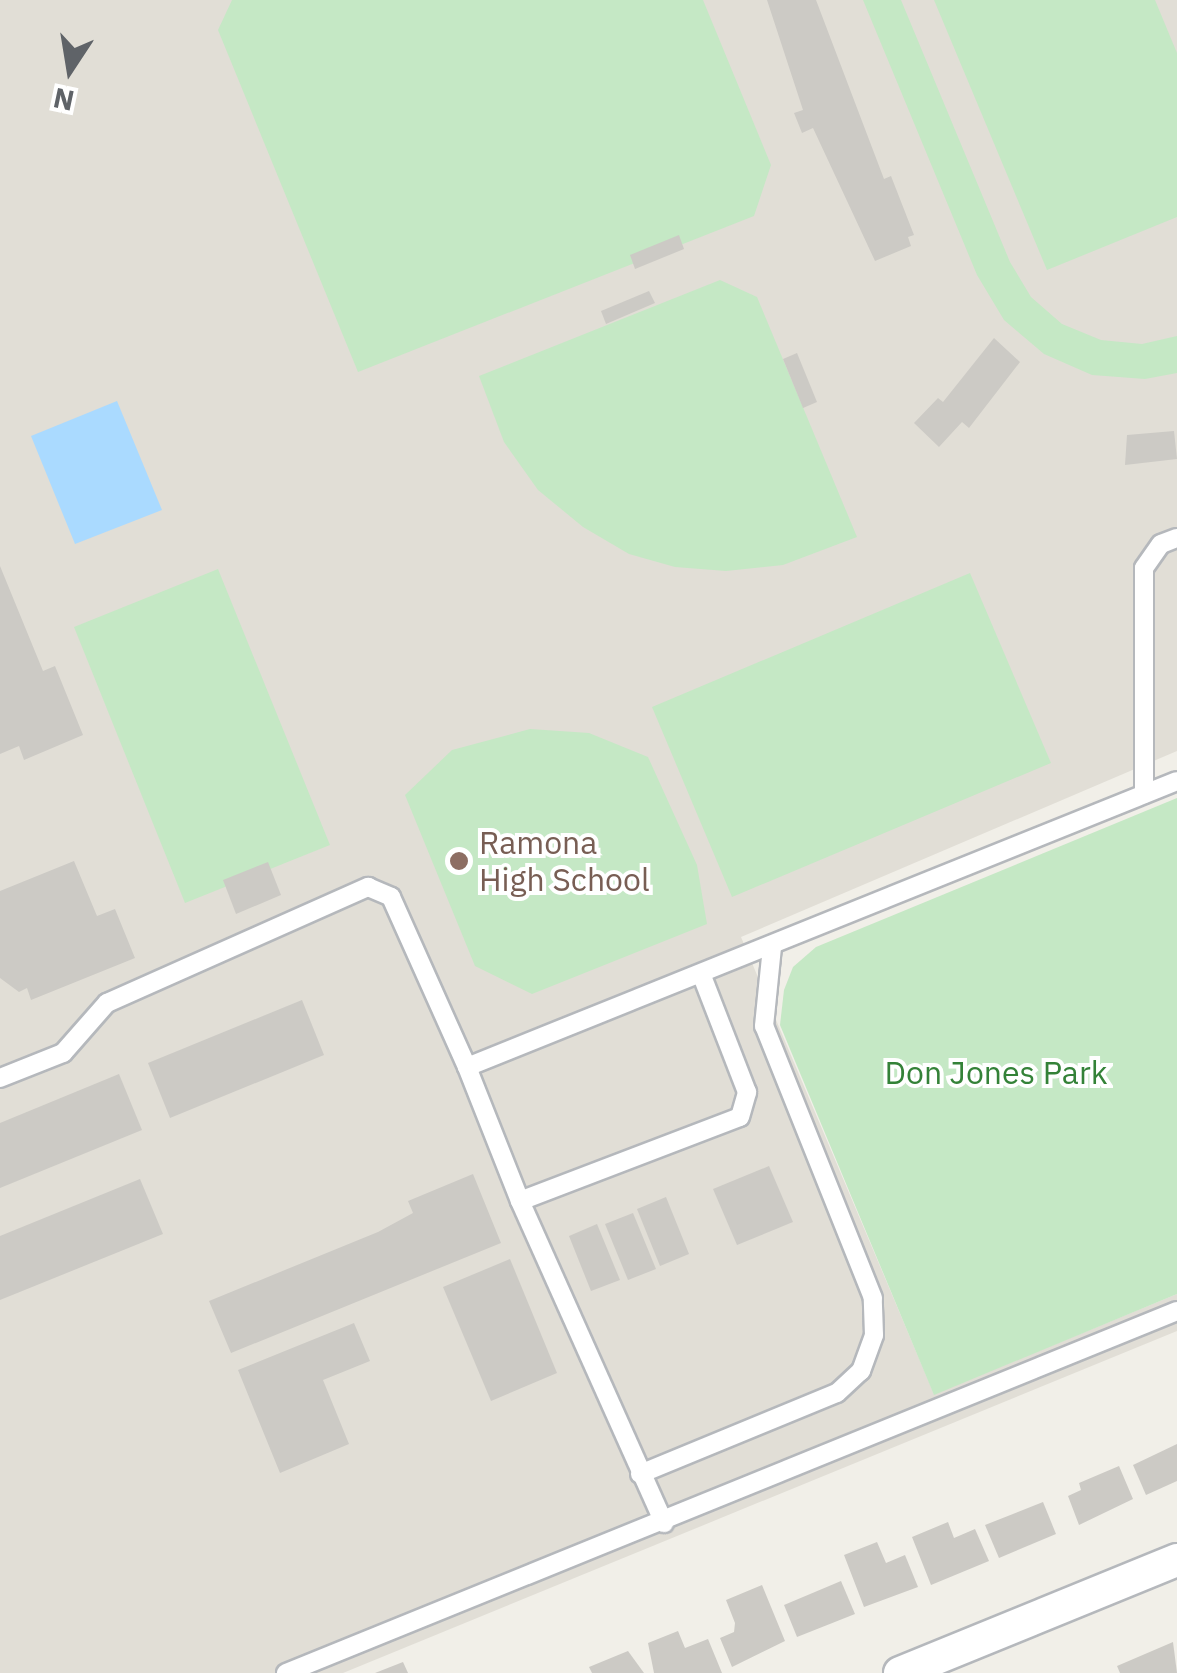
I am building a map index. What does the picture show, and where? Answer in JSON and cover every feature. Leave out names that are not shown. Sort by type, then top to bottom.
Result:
[{"type":"street","points":[[900,1673],[1177,1560]]},
{"type":"lane","points":[[1144,794],[1144,568],[1161,544],[1177,538]]},
{"type":"lane","points":[[467,1067],[702,976],[1177,780]]},
{"type":"lane","points":[[0,1078],[63,1053],[107,1002],[368,887],[391,897],[467,1067],[520,1201],[664,1523]]},
{"type":"lane","points":[[640,1474],[837,1393],[861,1371],[874,1335],[873,1298],[764,1026],[772,946]]},
{"type":"lane","points":[[520,1201],[740,1117],[747,1092],[702,976]]},
{"type":"lane","points":[[286,1673],[664,1523],[1177,1311]]},
{"type":"shaded area","name":"Ramona High School","points":[[0,0],[1177,0],[1177,751],[741,937],[934,1394],[1177,1294],[1177,1331],[343,1673],[0,1673]]},
{"type":"green space","points":[[232,0],[703,0],[771,165],[754,216],[358,372],[218,30]]},
{"type":"green space","points":[[863,0],[901,0],[1010,262],[1031,297],[1062,324],[1101,340],[1142,344],[1177,336],[1177,373],[1145,379],[1092,375],[1044,354],[1004,320],[977,275]]},
{"type":"green space","points":[[934,0],[1155,0],[1177,53],[1177,217],[1047,270]]},
{"type":"green space","points":[[720,280],[757,297],[857,537],[783,565],[726,571],[675,567],[629,554],[583,527],[538,490],[504,442],[479,376]]},
{"type":"green space","points":[[218,569],[330,845],[185,903],[74,627]]},
{"type":"green space","points":[[970,573],[1051,763],[732,897],[652,707]]},
{"type":"green space","points":[[530,729],[589,733],[648,757],[697,865],[707,924],[532,994],[475,966],[405,795],[452,750]]},
{"type":"green space","name":"Don Jones Park","points":[[1177,798],[1177,1294],[934,1395],[780,1025],[784,990],[793,967],[816,947]]},
{"type":"water","points":[[117,401],[162,510],[75,544],[31,436]]},
{"type":"building","points":[[767,0],[816,0],[884,179],[891,176],[914,235],[908,237],[911,246],[875,261],[813,128],[802,133],[794,113],[803,110]]},
{"type":"building","points":[[679,235],[684,249],[635,269],[630,255]]},
{"type":"building","points":[[649,291],[655,303],[606,324],[601,311]]},
{"type":"building","points":[[994,338],[1020,362],[969,428],[962,422],[939,447],[914,423],[938,398],[943,402]]},
{"type":"building","points":[[797,353],[817,402],[803,408],[783,359]]},
{"type":"building","points":[[1174,431],[1177,459],[1125,465],[1127,435]]},
{"type":"building","points":[[0,566],[43,671],[55,666],[83,735],[24,760],[19,746],[0,754]]},
{"type":"building","points":[[74,861],[97,916],[115,909],[135,958],[31,1000],[27,988],[19,992],[0,978],[0,891]]},
{"type":"building","points":[[268,862],[281,895],[236,914],[223,880]]},
{"type":"building","points":[[302,1000],[324,1055],[170,1118],[148,1063]]},
{"type":"building","points":[[119,1074],[142,1130],[0,1188],[0,1123]]},
{"type":"building","points":[[769,1166],[793,1222],[737,1245],[713,1189]]},
{"type":"building","points":[[473,1174],[501,1243],[231,1353],[209,1301],[378,1232],[413,1213],[408,1201]]},
{"type":"building","points":[[140,1179],[163,1234],[0,1300],[0,1236]]},
{"type":"building","points":[[666,1197],[689,1254],[660,1266],[637,1209]]},
{"type":"building","points":[[633,1213],[656,1269],[628,1280],[605,1224]]},
{"type":"building","points":[[597,1224],[620,1280],[591,1291],[569,1236]]},
{"type":"building","points":[[510,1259],[557,1373],[491,1401],[443,1287]]},
{"type":"building","points":[[354,1323],[370,1361],[323,1380],[349,1444],[280,1473],[238,1370]]},
{"type":"building","points":[[1177,1444],[1177,1481],[1146,1495],[1133,1465]]},
{"type":"building","points":[[1119,1466],[1133,1499],[1079,1525],[1068,1496],[1081,1490],[1079,1483]]},
{"type":"building","points":[[1043,1502],[1056,1534],[999,1558],[985,1525]]},
{"type":"building","points":[[948,1522],[954,1538],[975,1529],[989,1561],[931,1585],[912,1537]]},
{"type":"building","points":[[877,1542],[886,1563],[905,1555],[918,1587],[864,1607],[844,1555]]},
{"type":"building","points":[[841,1581],[855,1614],[797,1637],[784,1605]]},
{"type":"building","points":[[762,1585],[785,1641],[732,1667],[720,1638],[734,1632],[735,1623],[726,1600]]},
{"type":"building","points":[[678,1631],[685,1648],[708,1639],[722,1673],[654,1673],[648,1643]]},
{"type":"building","points":[[1173,1642],[1177,1673],[1120,1673],[1117,1666]]},
{"type":"building","points":[[628,1651],[644,1673],[592,1673],[589,1667]]},
{"type":"building","points":[[403,1662],[408,1673],[375,1673]]},
{"type":"place","name":"Ramona High School","points":[[459,861]]}]
